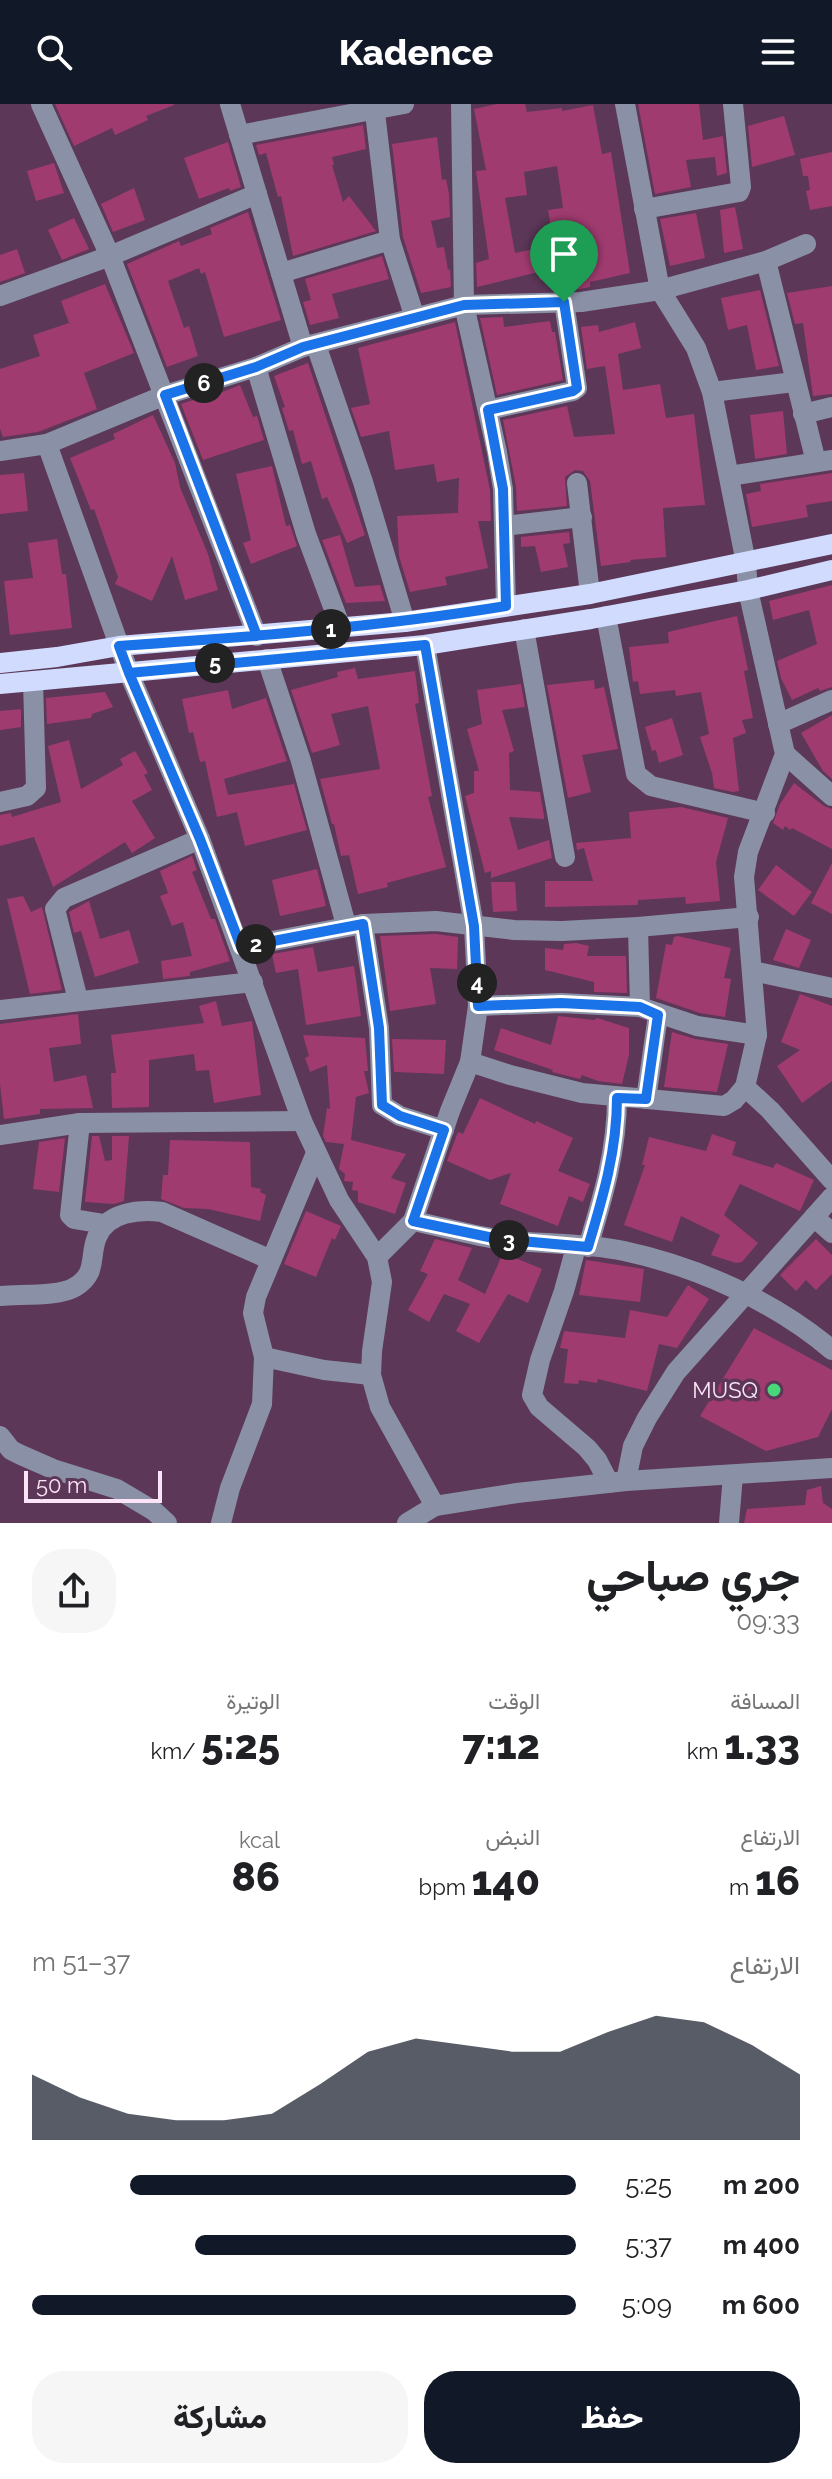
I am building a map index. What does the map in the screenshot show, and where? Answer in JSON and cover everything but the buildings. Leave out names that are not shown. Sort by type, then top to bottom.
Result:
[{"type":"main road","points":[[0,663],[119,646],[405,622],[590,594],[832,544]]},
{"type":"main road","points":[[0,684],[425,645],[748,590],[832,570]]},
{"type":"street","points":[[41,104],[110,256],[257,636]]},
{"type":"street","points":[[230,104],[281,273],[363,482],[405,622]]},
{"type":"street","points":[[239,135],[374,107],[404,104]]},
{"type":"street","points":[[461,104],[464,305],[503,489],[506,606]]},
{"type":"street","points":[[470,1062],[582,1093],[724,1106],[745,1087],[757,1035],[744,877],[748,852],[785,754],[748,590],[746,563],[712,392],[696,348],[660,290],[625,104]]},
{"type":"street","points":[[644,209],[739,192],[733,104]]},
{"type":"street","points":[[374,107],[390,240],[415,318]]},
{"type":"street","points":[[0,296],[110,256],[257,194]]},
{"type":"street","points":[[281,273],[390,240]]},
{"type":"street","points":[[0,451],[47,444],[165,395],[256,367],[310,346],[464,305],[564,302],[660,290],[766,261],[806,244]]},
{"type":"street","points":[[729,476],[824,461],[803,414],[766,261]]},
{"type":"street","points":[[488,410],[577,388],[564,302]]},
{"type":"street","points":[[256,367],[306,534],[341,628]]},
{"type":"street","points":[[712,392],[794,382]]},
{"type":"street","points":[[803,414],[832,407]]},
{"type":"street","points":[[47,444],[129,673],[200,839],[241,947],[302,1121],[339,1200],[377,1257],[382,1282],[371,1375],[380,1407],[435,1506]]},
{"type":"street","points":[[577,483],[590,594]]},
{"type":"street","points":[[504,526],[582,517]]},
{"type":"street","points":[[606,616],[636,774],[651,786],[765,813]]},
{"type":"street","points":[[524,629],[565,857]]},
{"type":"street","points":[[377,1257],[413,1221],[470,1062],[478,1006],[474,926],[425,645]]},
{"type":"street","points":[[267,659],[355,924],[379,1028],[382,1105],[400,1116],[444,1130]]},
{"type":"street","points":[[0,802],[27,796],[36,788],[33,681]]},
{"type":"street","points":[[778,724],[832,700]]},
{"type":"street","points":[[785,754],[832,796]]},
{"type":"street","points":[[78,1000],[55,909],[57,904],[64,898],[200,839]]},
{"type":"street","points":[[241,947],[355,924],[436,921],[562,931],[749,917]]},
{"type":"street","points":[[638,927],[649,1011],[646,1099]]},
{"type":"street","points":[[753,971],[832,988]]},
{"type":"street","points":[[0,1010],[253,982]]},
{"type":"street","points":[[478,1006],[561,1003],[649,1011],[730,1033],[757,1035]]},
{"type":"street","points":[[745,1087],[770,1110],[832,1180]]},
{"type":"street","points":[[617,1098],[617,1133],[613,1156],[540,1360],[532,1395],[539,1407],[587,1448],[617,1482]]},
{"type":"street","points":[[0,1135],[80,1123],[302,1121]]},
{"type":"street","points":[[80,1123],[70,1215],[74,1219],[104,1224]]},
{"type":"street","points":[[221,1523],[230,1488],[262,1404],[264,1357],[253,1313],[256,1297],[316,1153]]},
{"type":"street","points":[[617,1482],[647,1418],[692,1352],[832,1197]]},
{"type":"street","points":[[0,1296],[75,1288],[94,1262],[95,1239],[104,1224],[125,1213],[144,1210],[162,1212],[271,1260]]},
{"type":"street","points":[[814,1217],[832,1233]]},
{"type":"street","points":[[413,1221],[498,1239],[621,1250],[664,1261],[744,1294],[811,1332],[832,1350]]},
{"type":"street","points":[[264,1357],[324,1370],[371,1375]]},
{"type":"street","points":[[0,1436],[11,1450],[21,1455],[132,1496],[167,1523]]},
{"type":"street","points":[[407,1523],[435,1506],[617,1482],[832,1468]]},
{"type":"street","points":[[729,1523],[733,1475]]},
{"type":"place","name":"MUSQ","points":[[774,1390]]},
{"type":"route","points":[[564,302],[464,305],[303,347],[256,367],[165,395],[257,636],[188,641],[119,646],[129,673],[425,645],[474,926],[478,1006],[561,1003],[640,1007],[658,1015],[646,1099],[617,1098],[617,1133],[613,1156],[588,1247],[498,1239],[413,1221],[444,1130],[400,1116],[382,1105],[379,1028],[363,924],[241,947],[200,839],[129,673],[119,646],[257,636],[405,622],[506,606],[503,489],[488,410],[577,388],[564,302]]}]
